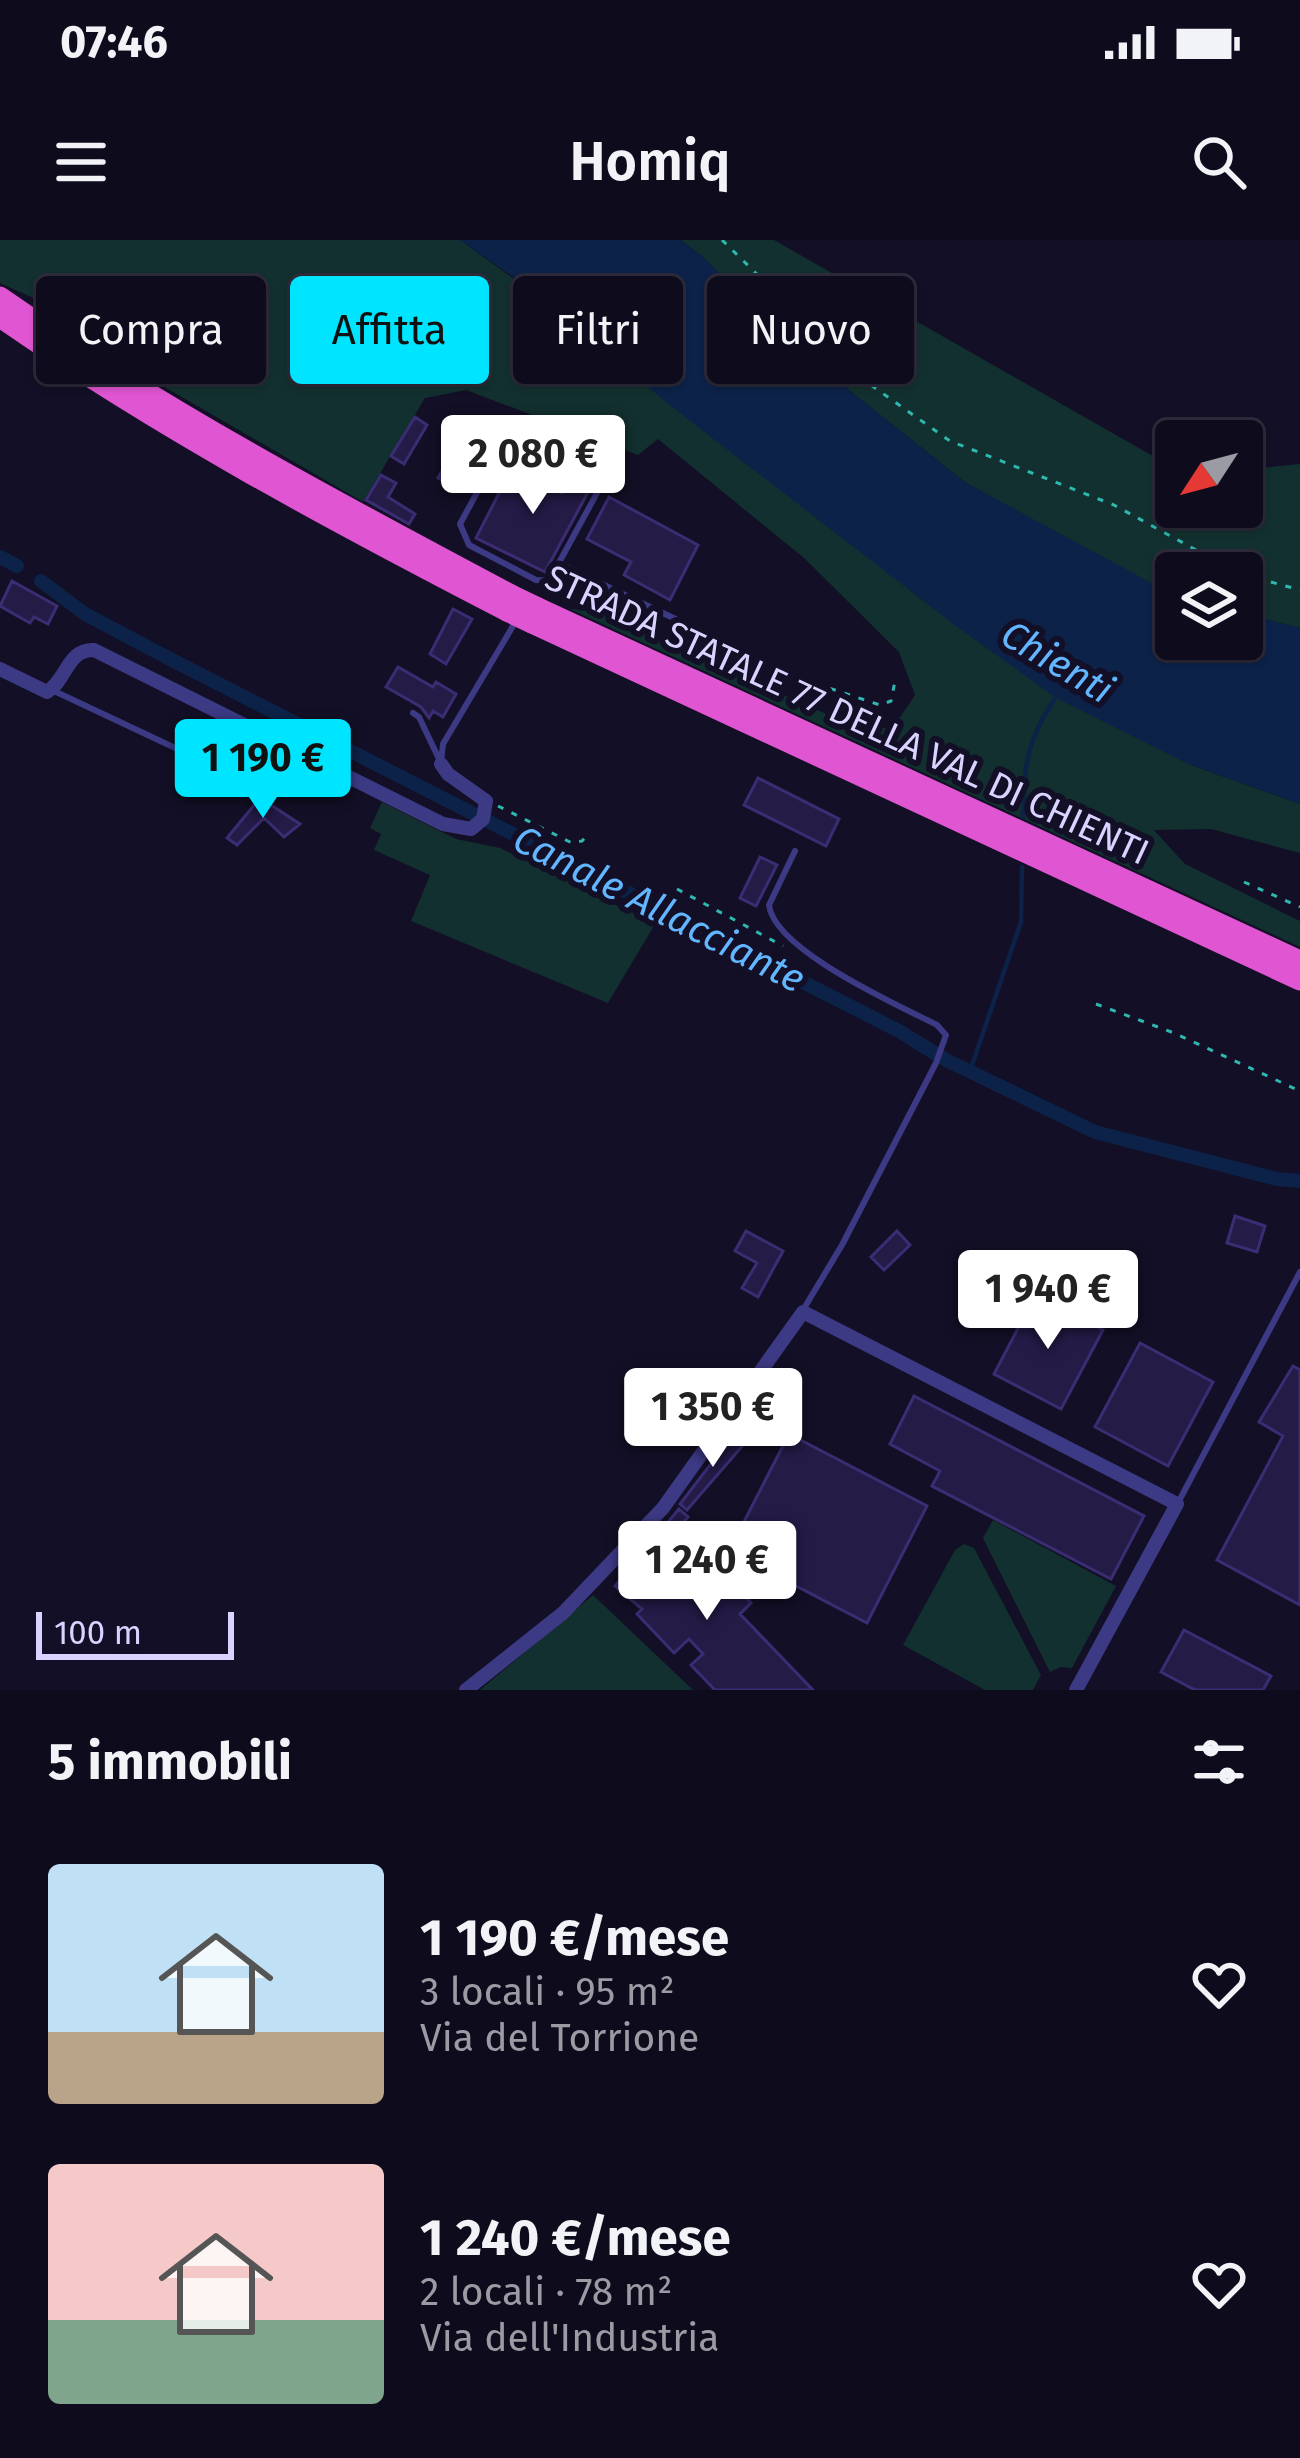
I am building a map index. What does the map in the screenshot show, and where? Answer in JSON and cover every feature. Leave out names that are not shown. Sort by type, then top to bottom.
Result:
[{"type":"highway","name":"STRADA STATALE 77 DELLA VAL DI CHIENTI","points":[[0,297],[170,408],[510,603]]},
{"type":"highway","name":"STRADA STATALE 77 DELLA VAL DI CHIENTI","points":[[0,317],[241,469],[510,603],[1300,980]]},
{"type":"highway","name":"STRADA STATALE 77 DELLA VAL DI CHIENTI","points":[[535,615],[1300,961]]},
{"type":"street","points":[[0,669],[42,692],[52,690],[73,658],[86,649],[94,650],[443,824],[471,829],[483,819],[486,805],[442,764]]},
{"type":"street","points":[[466,1690],[562,1613],[663,1508],[803,1312],[1177,1504],[1076,1690]]},
{"type":"lane","points":[[514,424],[609,471],[549,581],[536,580],[469,545],[460,524],[514,424]]},
{"type":"lane","points":[[560,564],[686,624]]},
{"type":"lane","points":[[442,764],[443,745],[536,580]]},
{"type":"lane","points":[[52,690],[205,762],[209,770],[203,784]]},
{"type":"lane","points":[[413,713],[442,764]]},
{"type":"lane","points":[[795,851],[769,905],[779,928],[826,967],[937,1025],[946,1035],[936,1064],[803,1312]]},
{"type":"lane","points":[[1177,1504],[1300,1272]]},
{"type":"path","points":[[722,240],[768,285],[810,342],[950,441],[1114,505],[1201,552]]},
{"type":"path","points":[[1263,580],[1300,590]]},
{"type":"path","points":[[686,624],[784,674],[880,705],[891,701],[895,681]]},
{"type":"path","points":[[486,805],[572,843],[589,833]]},
{"type":"path","points":[[1244,882],[1300,907]]},
{"type":"path","points":[[677,889],[788,949],[802,948]]},
{"type":"path","points":[[1096,1004],[1300,1090]]},
{"type":"green space","points":[[0,240],[460,240],[513,278],[513,384],[660,384],[1188,764],[1300,804],[1300,853],[1211,829],[1154,830],[1185,864],[1300,921],[1300,947],[570,609],[596,611],[851,725],[890,726],[915,695],[899,652],[804,558],[658,439],[638,455],[466,390],[425,398],[363,502],[159,384],[266,384],[266,276],[36,276],[36,299],[0,283]]},
{"type":"green space","points":[[680,240],[774,240],[837,276],[722,276]]},
{"type":"green space","points":[[914,320],[1155,456],[1155,528],[1263,528],[1263,468],[1300,464],[1300,628],[1263,618],[1263,552],[1155,552],[1155,586],[966,483],[841,384],[914,384]]},
{"type":"green space","points":[[382,802],[456,839],[500,848],[655,924],[608,1003],[411,921],[430,875],[374,850],[381,834],[370,828]]},
{"type":"green space","points":[[993,1520],[1116,1586],[1072,1668],[1050,1672],[983,1538]]},
{"type":"green space","points":[[964,1544],[974,1548],[1041,1675],[1033,1690],[985,1690],[903,1645],[955,1550]]},
{"type":"green space","points":[[593,1595],[693,1690],[480,1690]]},
{"type":"water","name":"Chienti","points":[[460,240],[680,240],[722,276],[707,276],[707,384],[841,384],[966,483],[1155,585],[1155,660],[1263,660],[1263,618],[1300,628],[1300,804],[1188,764],[1056,698],[644,384],[683,384],[683,276],[513,277]]},
{"type":"building","points":[[415,417],[427,425],[404,464],[391,456]]},
{"type":"building","points":[[464,446],[478,454],[458,489],[438,478],[451,455],[457,458]]},
{"type":"building","points":[[512,468],[562,493],[577,470],[594,481],[545,572],[476,538]]},
{"type":"building","points":[[381,475],[396,483],[388,497],[415,514],[409,524],[366,500]]},
{"type":"building","points":[[609,497],[698,545],[670,600],[624,575],[631,562],[587,539]]},
{"type":"building","points":[[12,581],[57,606],[48,624],[34,617],[30,623],[0,606]]},
{"type":"building","points":[[453,609],[472,619],[446,664],[430,654]]},
{"type":"building","points":[[398,667],[456,694],[443,717],[433,711],[429,718],[421,707],[386,687]]},
{"type":"building","points":[[235,733],[253,742],[245,762],[226,754]]},
{"type":"building","points":[[758,778],[839,819],[826,846],[744,805]]},
{"type":"building","points":[[260,798],[300,824],[284,837],[264,818],[237,845],[227,838]]},
{"type":"building","points":[[760,857],[777,865],[756,906],[740,898]]},
{"type":"building","points":[[1235,1216],[1265,1226],[1257,1252],[1227,1243]]},
{"type":"building","points":[[746,1231],[783,1251],[758,1297],[742,1288],[757,1263],[735,1251]]},
{"type":"building","points":[[897,1231],[910,1245],[884,1270],[871,1257]]},
{"type":"building","points":[[1036,1294],[1103,1330],[1061,1409],[994,1374]]},
{"type":"building","points":[[1140,1343],[1213,1382],[1168,1466],[1095,1427]]},
{"type":"building","points":[[1293,1366],[1300,1370],[1300,1605],[1217,1560],[1283,1436],[1259,1422]]},
{"type":"building","points":[[914,1396],[1144,1516],[1111,1579],[932,1486],[940,1471],[890,1444]]},
{"type":"building","points":[[734,1434],[745,1443],[687,1510],[680,1504]]},
{"type":"building","points":[[789,1434],[927,1506],[867,1623],[729,1551]]},
{"type":"building","points":[[679,1509],[688,1517],[646,1567],[667,1585],[691,1563],[704,1577],[717,1566],[751,1603],[740,1614],[813,1690],[715,1690],[691,1665],[703,1654],[689,1639],[674,1653],[637,1614],[642,1609],[615,1586]]},
{"type":"building","points":[[1184,1630],[1271,1676],[1263,1690],[1195,1690],[1161,1672]]},
{"type":"waterway","name":"Canale Allacciante","points":[[0,557],[17,566]]},
{"type":"waterway","name":"Canale Allacciante","points":[[41,581],[85,614],[172,660],[899,1031],[946,1060],[1095,1132],[1300,1181]]},
{"type":"waterway","name":"Chienti","points":[[1023,817],[1029,752],[1058,694]]},
{"type":"waterway","points":[[970,1071],[1021,922],[1022,867]]}]
